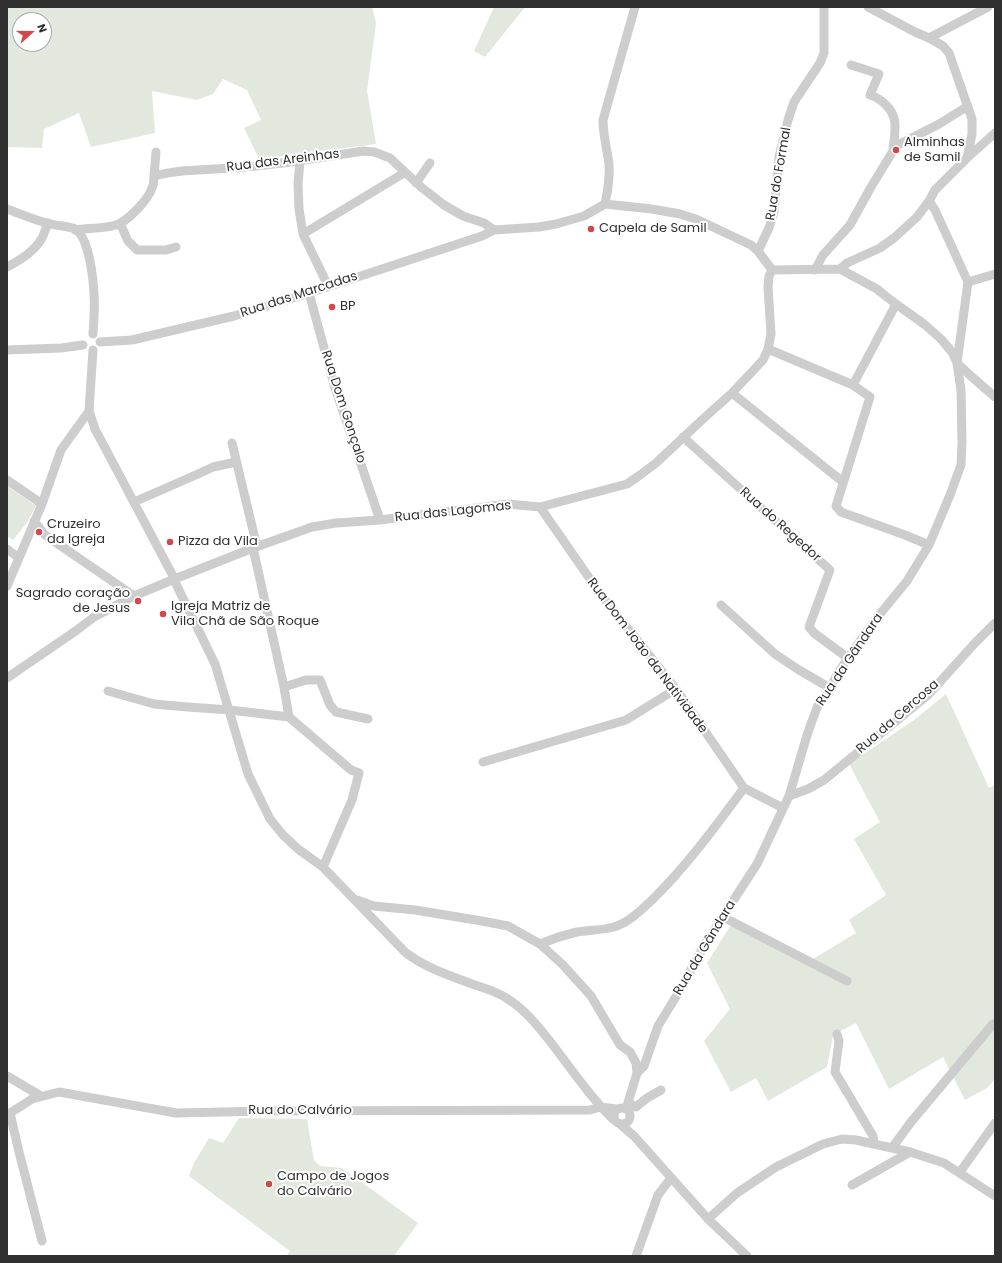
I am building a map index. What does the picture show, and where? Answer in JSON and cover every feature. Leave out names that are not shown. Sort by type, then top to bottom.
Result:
[{"type":"street","points":[[605,204],[609,186],[609,164],[603,131],[603,120],[635,7]]},
{"type":"street","name":"Rua do Formal","points":[[758,251],[769,228],[774,212],[779,157],[788,120],[794,102],[820,63],[824,53],[824,7]]},
{"type":"street","points":[[868,7],[929,38],[943,46],[949,53],[972,119],[972,134],[967,158]]},
{"type":"street","points":[[929,38],[988,7]]},
{"type":"street","points":[[852,65],[879,74],[870,95],[880,100],[894,114],[896,120],[893,150]]},
{"type":"street","points":[[815,270],[823,255],[850,225],[870,187],[893,150],[898,145],[939,124],[968,106]]},
{"type":"street","points":[[494,230],[556,224],[584,216],[605,204],[652,209],[680,214],[696,219],[731,235],[758,251],[772,270],[840,269],[847,263],[880,248],[894,238],[917,216],[929,201],[935,190],[995,133]]},
{"type":"street","name":"Rua das Areinhas","points":[[154,176],[167,172],[191,169],[237,168],[363,151],[374,152],[390,158],[404,173],[444,205],[464,216],[484,223],[494,230]]},
{"type":"street","points":[[7,209],[48,223],[75,230],[116,225],[135,212],[148,197],[153,187],[156,152]]},
{"type":"street","points":[[300,160],[298,208],[303,234],[328,286]]},
{"type":"street","points":[[416,183],[430,163]]},
{"type":"street","points":[[303,234],[404,173]]},
{"type":"street","points":[[929,201],[935,210],[968,282],[957,363],[995,397]]},
{"type":"street","points":[[7,267],[31,251],[41,239],[48,223]]},
{"type":"street","points":[[120,223],[128,241],[138,250],[166,250],[176,247]]},
{"type":"street","points":[[75,230],[83,239],[91,270],[94,294],[93,334]]},
{"type":"street","name":"Rua das Marcadas","points":[[100,342],[132,340],[234,316],[482,236],[494,230]]},
{"type":"street","name":"Rua da Gândara","points":[[621,1122],[614,1115],[624,1107],[637,1073],[644,1066],[658,1026],[705,944],[756,864],[789,796],[808,732],[818,705],[848,658],[875,620],[906,581],[929,545],[961,466],[962,416],[957,363],[952,352],[924,324],[877,289],[840,269]]},
{"type":"street","name":"Rua das Lagomas","points":[[7,678],[94,617],[134,596],[255,547],[312,527],[508,504],[540,507],[627,484],[656,463],[732,393],[763,360],[768,349],[771,334],[768,287],[769,276],[772,270]]},
{"type":"street","points":[[968,282],[995,274]]},
{"type":"street","name":"Rua Dom Gonçalo","points":[[309,293],[335,388],[380,520]]},
{"type":"street","points":[[853,385],[896,304]]},
{"type":"street","points":[[89,334],[93,334],[99,338],[100,342],[98,347],[93,350],[86,348],[83,344],[85,336],[89,334]]},
{"type":"street","points":[[7,350],[61,348],[83,344]]},
{"type":"street","points":[[768,349],[853,385],[870,397],[836,506],[841,512],[929,545]]},
{"type":"street","points":[[93,350],[89,411],[95,429],[174,579],[215,664],[248,774],[270,819],[283,835],[323,867],[406,953],[429,968],[497,993],[518,1007],[540,1029],[600,1107],[621,1122],[708,1219],[747,1256]]},
{"type":"street","points":[[732,393],[843,482]]},
{"type":"street","points":[[7,586],[42,504],[61,450],[89,411]]},
{"type":"street","points":[[80,424],[95,429]]},
{"type":"street","name":"Rua do Regedor","points":[[683,437],[830,570],[809,627],[814,633],[848,658]]},
{"type":"street","points":[[232,443],[255,547],[289,717]]},
{"type":"street","points":[[134,502],[213,468],[236,462]]},
{"type":"street","points":[[7,480],[42,504]]},
{"type":"street","name":"Rua Dom João da Natividade","points":[[540,507],[599,592],[676,689],[744,788],[783,808]]},
{"type":"street","points":[[32,527],[134,596]]},
{"type":"street","points":[[7,549],[19,558]]},
{"type":"street","points":[[721,605],[775,654],[830,688]]},
{"type":"street","name":"Rua da Cercosa","points":[[789,796],[808,789],[824,780],[928,695],[975,642],[995,623]]},
{"type":"street","points":[[284,687],[306,680],[320,680],[330,705],[336,712],[368,719]]},
{"type":"street","points":[[483,762],[626,720],[676,689]]},
{"type":"street","points":[[108,691],[154,704],[188,708],[230,710],[289,717],[351,770],[358,773],[352,800],[323,867]]},
{"type":"street","points":[[540,944],[555,938],[578,932],[614,927],[626,921],[641,910],[666,886],[699,847],[744,788]]},
{"type":"street","points":[[356,900],[374,906],[415,910],[508,926],[540,944],[591,996],[620,1045],[630,1052],[636,1063],[637,1073]]},
{"type":"street","points":[[723,917],[847,981]]},
{"type":"street","points":[[892,1148],[910,1122],[993,1024]]},
{"type":"street","points":[[837,1034],[839,1041],[835,1072],[873,1136],[874,1144]]},
{"type":"street","points":[[7,1076],[41,1096]]},
{"type":"street","points":[[624,1107],[636,1106],[661,1090]]},
{"type":"street","name":"Rua do Calvário","points":[[9,1114],[32,1099],[59,1092],[176,1112],[590,1110],[600,1107],[624,1107]]},
{"type":"street","points":[[621,1122],[630,1113],[624,1107]]},
{"type":"street","points":[[9,1114],[42,1241]]},
{"type":"street","points":[[960,1172],[995,1123]]},
{"type":"street","points":[[708,1219],[737,1193],[776,1167],[823,1144],[842,1139],[910,1152],[944,1163],[995,1196]]},
{"type":"street","points":[[852,1185],[910,1152]]},
{"type":"street","points":[[636,1256],[658,1195],[671,1178]]},
{"type":"shaded area","points":[[7,7],[372,7],[376,23],[367,91],[376,144],[259,159],[244,128],[261,120],[247,90],[223,79],[213,94],[197,100],[152,91],[155,133],[91,147],[79,113],[44,129],[42,148],[7,147]]},
{"type":"shaded area","points":[[494,7],[525,7],[485,57],[474,51]]},
{"type":"shaded area","points":[[7,486],[36,506],[26,524],[13,540],[7,536]]},
{"type":"shaded area","points":[[946,694],[989,788],[995,785],[995,1079],[987,1088],[965,1100],[943,1057],[889,1089],[856,1023],[833,1035],[827,1067],[768,1101],[756,1078],[731,1092],[704,1041],[730,1009],[707,963],[731,925],[808,962],[856,933],[849,920],[886,895],[854,839],[880,822],[849,764],[914,720]]},
{"type":"shaded area","points":[[239,1118],[307,1119],[314,1160],[320,1166],[342,1168],[418,1223],[394,1256],[287,1256],[290,1251],[189,1176],[194,1163],[209,1138],[223,1143]]},
{"type":"place","name":"Alminhas de Samil","points":[[896,150]]},
{"type":"place","name":"Capela de Samil","points":[[591,229]]},
{"type":"place","name":"BP","points":[[332,307]]},
{"type":"place","name":"Cruzeiro da Igreja","points":[[39,532]]},
{"type":"place","name":"Pizza da Vila","points":[[170,542]]},
{"type":"place","name":"Sagrado coração de Jesus","points":[[138,601]]},
{"type":"place","name":"Igreja Matriz de Vila Chã de São Roque","points":[[163,614]]},
{"type":"place","name":"Campo de Jogos do Calvário","points":[[269,1184]]}]
